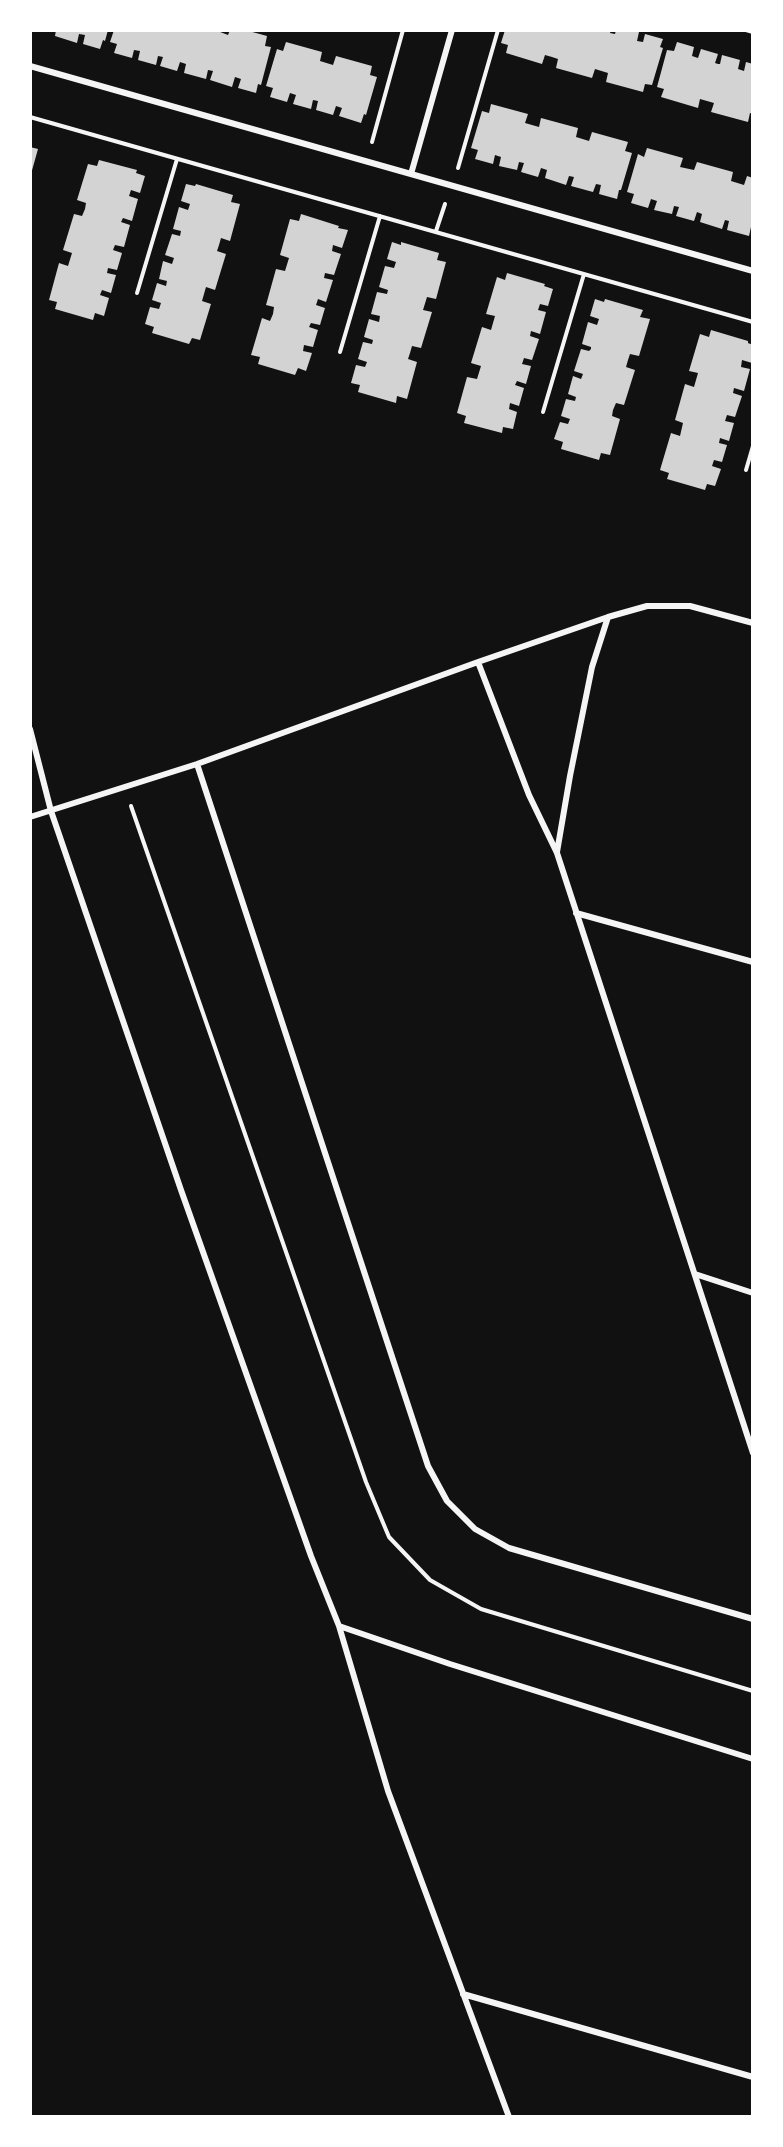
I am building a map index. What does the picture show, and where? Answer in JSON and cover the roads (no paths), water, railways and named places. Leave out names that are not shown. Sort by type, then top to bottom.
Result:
[{"type":"street","points":[[411,174],[452,30]]},
{"type":"street","points":[[30,66],[753,271]]},
{"type":"street","points":[[30,817],[197,764],[478,662],[608,617],[647,606],[690,606],[753,622]]},
{"type":"street","points":[[557,853],[590,677],[608,617]]},
{"type":"street","points":[[478,662],[529,795],[557,853],[753,1453]]},
{"type":"street","points":[[30,729],[51,811],[189,1213],[311,1556],[339,1626],[388,1791],[509,2117]]},
{"type":"street","points":[[197,764],[428,1466],[447,1501],[475,1529],[509,1548],[753,1618]]},
{"type":"street","points":[[576,913],[753,962]]},
{"type":"street","points":[[695,1274],[753,1293]]},
{"type":"street","points":[[339,1626],[450,1664],[753,1759]]},
{"type":"street","points":[[463,1994],[753,2077]]}]
